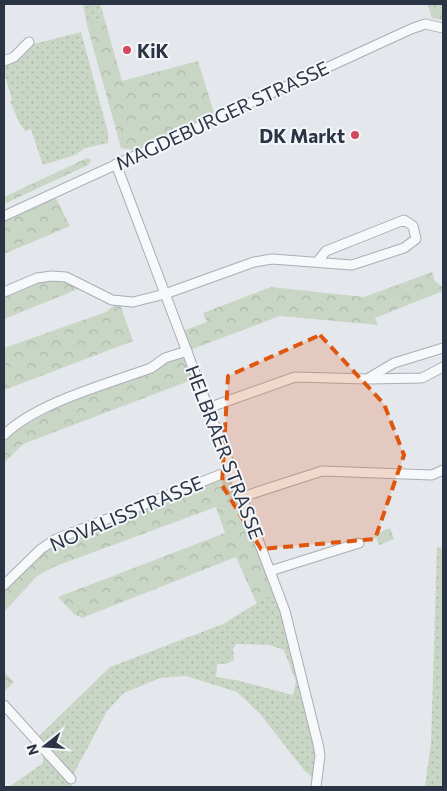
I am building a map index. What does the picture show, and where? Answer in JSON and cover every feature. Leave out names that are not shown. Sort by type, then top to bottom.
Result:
[{"type":"street","name":"MAGDEBURGER STRASSE","points":[[4,216],[411,29],[425,24],[443,28]]},
{"type":"street","points":[[4,61],[14,57],[29,42]]},
{"type":"street","name":"HELBRAER STRASSE","points":[[116,164],[285,611],[320,755],[316,787]]},
{"type":"street","points":[[4,292],[37,278],[52,276],[66,277],[105,297],[122,302],[144,300],[254,262],[272,259],[352,265],[404,248],[416,239],[413,226],[404,220],[326,251],[318,261]]},
{"type":"street","points":[[367,379],[394,363],[443,348]]},
{"type":"street","points":[[4,435],[18,421],[44,409],[151,368],[165,358],[187,351]]},
{"type":"street","points":[[208,408],[295,377],[422,378],[443,367]]},
{"type":"street","name":"NOVALISSTRASSE","points":[[4,585],[41,549],[56,539],[232,470]]},
{"type":"street","points":[[242,497],[322,470],[432,475],[443,470]]},
{"type":"street","points":[[270,571],[359,543]]},
{"type":"street","points":[[4,705],[71,779]]},
{"type":"highlighted area","points":[[320,335],[384,404],[404,455],[375,539],[261,549],[222,485],[228,376]]},
{"type":"green space","points":[[83,4],[100,4],[104,17],[87,25]]},
{"type":"green space","points":[[428,5],[443,5],[443,20],[432,18]]},
{"type":"green space","points":[[104,17],[122,81],[198,61],[214,113],[133,150],[121,148],[87,25]]},
{"type":"green space","points":[[81,32],[108,133],[108,143],[85,148],[75,155],[43,165],[31,129],[25,131],[10,101],[12,100],[6,79],[4,79],[4,65],[23,56],[34,44]]},
{"type":"green space","points":[[87,158],[91,160],[88,165],[4,204],[4,197]]},
{"type":"green space","points":[[54,194],[70,226],[4,254],[4,216]]},
{"type":"green space","points":[[432,272],[435,281],[443,288],[443,291],[375,318],[378,325],[280,316],[187,351],[197,378],[23,444],[4,463],[4,435],[19,421],[151,368],[184,345],[180,332],[207,322],[203,313],[271,287],[364,297]]},
{"type":"green space","points":[[52,276],[83,287],[4,319],[4,292]]},
{"type":"green space","points":[[119,302],[133,341],[4,390],[4,348],[106,312]]},
{"type":"green space","points":[[232,470],[277,591],[257,604],[236,557],[82,618],[74,614],[58,597],[225,533],[216,507],[56,566],[37,576],[4,612],[4,585],[41,549]]},
{"type":"green space","points":[[390,528],[394,539],[379,545],[375,534]]},
{"type":"green space","points":[[443,547],[443,787],[425,787],[431,743],[437,548]]},
{"type":"green space","points":[[277,591],[318,744],[317,782],[304,770],[261,715],[237,692],[186,676],[160,678],[124,693],[107,711],[71,779],[71,787],[9,787],[43,763],[44,748],[36,739],[110,667],[223,624]],"holes":[[[236,644],[269,645],[284,650],[296,682],[293,695],[236,680],[216,677],[217,664],[226,664],[234,660],[233,649]]]},
{"type":"green space","points":[[4,672],[14,682],[4,692]]},
{"type":"place","name":"KiK","points":[[127,50]]},
{"type":"place","name":"DK Markt","points":[[355,135]]}]
